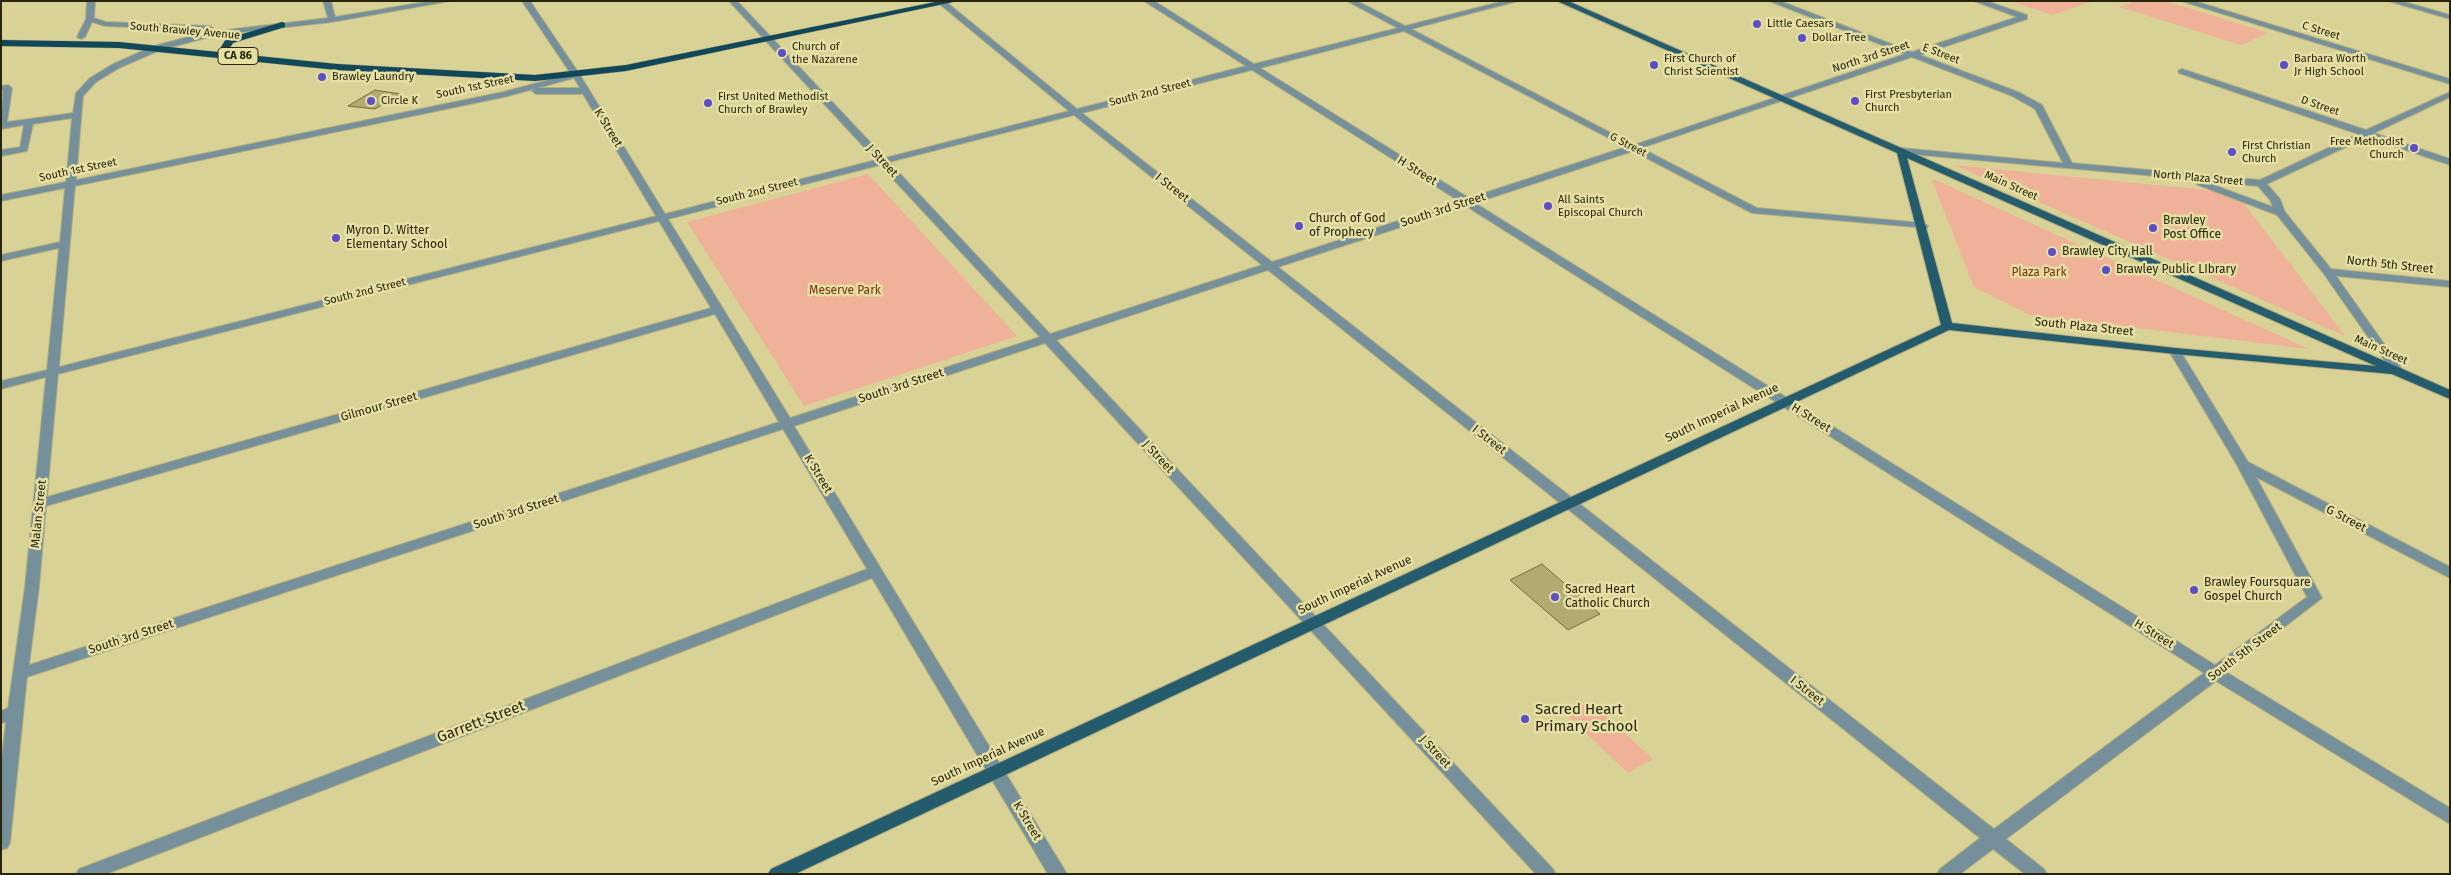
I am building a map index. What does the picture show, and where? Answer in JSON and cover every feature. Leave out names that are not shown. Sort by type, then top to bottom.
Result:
[{"type":"highway","name":"South 1st Street","points":[[576,76],[769,40],[941,2],[954,1]]},
{"type":"highway","points":[[226,46],[229,41],[282,25]]},
{"type":"highway","name":"South Brawley Avenue","points":[[1,38],[81,37],[176,42],[226,46],[395,69],[487,77],[535,78],[576,76]]},
{"type":"highway","name":"South Brawley Avenue","points":[[1,43],[119,45],[337,67],[395,69]]},
{"type":"main road","name":"Main Street","points":[[1561,1],[2450,395]]},
{"type":"main road","points":[[1901,151],[1923,226],[1947,326]]},
{"type":"main road","name":"South Plaza Street","points":[[1947,326],[2175,351],[2398,372]]},
{"type":"main road","name":"South Imperial Avenue","points":[[777,874],[1947,326]]},
{"type":"street","points":[[81,37],[90,19],[92,1]]},
{"type":"street","points":[[327,1],[332,20]]},
{"type":"street","points":[[90,19],[105,24],[199,29],[282,25],[332,20],[446,1]]},
{"type":"street","name":"K Street","points":[[526,1],[586,91],[1058,874]]},
{"type":"street","name":"J Street","points":[[733,1],[1548,874]]},
{"type":"street","name":"H Street","points":[[1148,1],[2217,674],[2450,817]]},
{"type":"street","name":"G Street","points":[[1351,1],[1755,211],[1923,226]]},
{"type":"street","name":"South 2nd Street","points":[[1,385],[1514,1]]},
{"type":"street","name":"E Street","points":[[1773,1],[2015,94],[2039,107],[2069,166]]},
{"type":"street","name":"North 3rd Street","points":[[1781,99],[2024,17],[1978,1]]},
{"type":"street","name":"C Street","points":[[2185,1],[2450,82]]},
{"type":"street","points":[[2392,1],[2450,17]]},
{"type":"street","name":"I Street","points":[[941,2],[1075,112],[2038,874]]},
{"type":"street","name":"Malan Street","points":[[1,843],[8,714],[22,673],[79,95],[93,80],[116,66],[158,48],[217,33],[282,25]]},
{"type":"street","name":"D Street","points":[[2182,71],[2450,162]]},
{"type":"street","name":"South 1st Street","points":[[1,198],[504,94],[576,76]]},
{"type":"street","points":[[1,89],[8,88],[2,126],[77,115]]},
{"type":"street","points":[[504,94],[532,90],[586,91]]},
{"type":"street","points":[[2261,183],[2450,94]]},
{"type":"street","name":"South 3rd Street","points":[[22,673],[1781,99]]},
{"type":"street","points":[[1,153],[24,148],[29,121]]},
{"type":"street","name":"North Plaza Street","points":[[1901,151],[2176,177],[2261,183],[2275,199],[2280,213],[2328,272],[2398,372]]},
{"type":"street","points":[[2176,177],[2204,183],[2280,213]]},
{"type":"street","points":[[1,258],[64,244]]},
{"type":"street","name":"North 5th Street","points":[[2328,272],[2450,284]]},
{"type":"street","name":"Gilmour Street","points":[[40,503],[718,310]]},
{"type":"street","name":"South 5th Street","points":[[1946,874],[2217,674],[2316,598],[2243,465],[2175,351]]},
{"type":"street","name":"G Street","points":[[2243,465],[2450,573]]},
{"type":"street","name":"Garrett Street","points":[[86,874],[876,571]]},
{"type":"green space","points":[[2011,1],[2094,1],[2052,15]]},
{"type":"green space","points":[[2135,1],[2166,1],[2269,33],[2241,45],[2119,7]]},
{"type":"green space","points":[[1954,165],[2236,193],[2345,336]]},
{"type":"green space","name":"Meserve Park","points":[[868,174],[1017,336],[804,406],[687,222]]},
{"type":"green space","name":"Plaza Park","points":[[1931,178],[2309,349],[2030,315],[1974,287]]},
{"type":"green space","points":[[1590,701],[1653,759],[1628,773],[1566,714]]},
{"type":"building","name":"Circle K","points":[[375,90],[400,94],[375,109],[348,106]]},
{"type":"building","name":"Sacred Heart Catholic Church","points":[[1542,564],[1600,614],[1568,630],[1510,580]]},
{"type":"place","name":"Little Caesars","points":[[1757,24]]},
{"type":"place","name":"Dollar Tree","points":[[1802,38]]},
{"type":"place","name":"Church of the Nazarene","points":[[782,53]]},
{"type":"place","name":"First Church of Christ Scientist","points":[[1654,65]]},
{"type":"place","name":"Barbara Worth Jr High School","points":[[2284,65]]},
{"type":"place","name":"Brawley Laundry","points":[[322,77]]},
{"type":"place","name":"Circle K","points":[[371,101]]},
{"type":"place","name":"First Presbyterian Church","points":[[1855,101]]},
{"type":"place","name":"First United Methodist Church of Brawley","points":[[708,103]]},
{"type":"place","name":"Free Methodist Church","points":[[2414,148]]},
{"type":"place","name":"First Christian Church","points":[[2232,152]]},
{"type":"place","name":"All Saints Episcopal Church","points":[[1548,206]]},
{"type":"place","name":"Church of God of Prophecy","points":[[1299,226]]},
{"type":"place","name":"Brawley Post Office","points":[[2153,228]]},
{"type":"place","name":"Myron D. Witter Elementary School","points":[[336,238]]},
{"type":"place","name":"Brawley City Hall","points":[[2052,252]]},
{"type":"place","name":"Brawley Public LIbrary","points":[[2106,270]]},
{"type":"place","name":"Brawley Foursquare Gospel Church","points":[[2194,590]]},
{"type":"place","name":"Sacred Heart Catholic Church","points":[[1555,597]]},
{"type":"place","name":"Sacred Heart Primary School","points":[[1525,719]]}]
